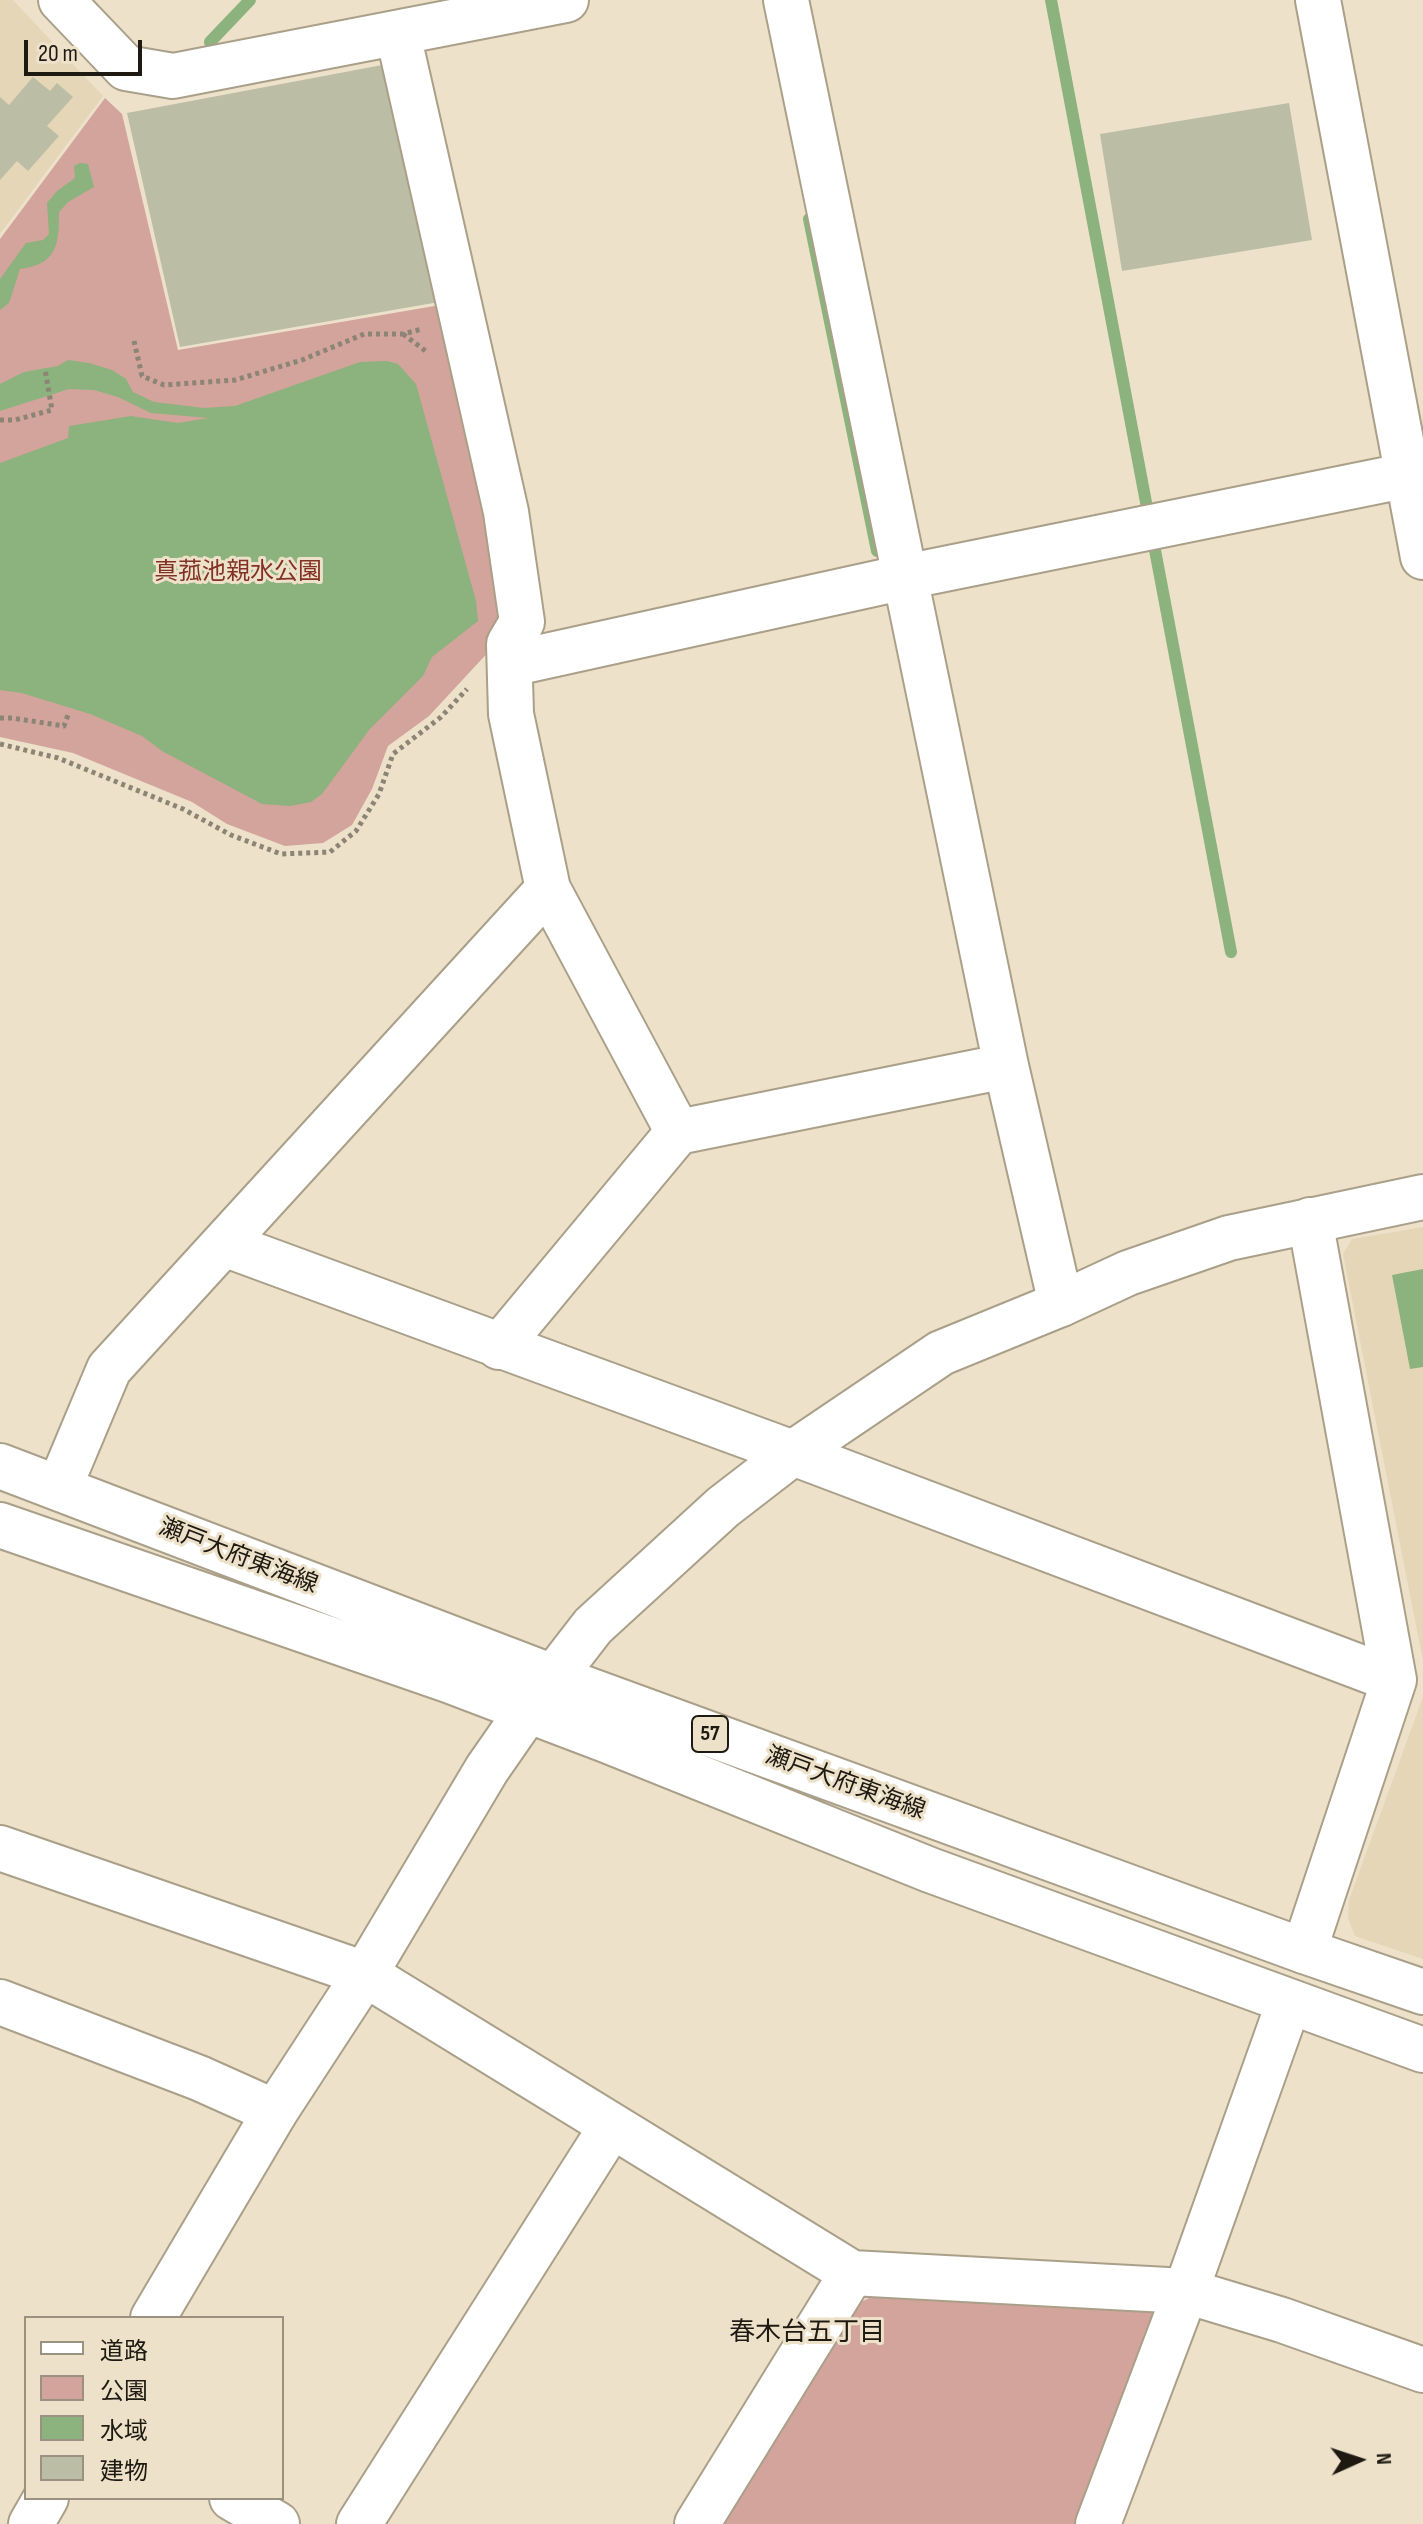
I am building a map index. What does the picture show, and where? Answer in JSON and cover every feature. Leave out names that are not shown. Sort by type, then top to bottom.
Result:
[{"type":"street","points":[[61,0],[126,68],[173,76],[566,0]]},
{"type":"street","points":[[786,0],[1006,1066],[1061,1304]]},
{"type":"street","points":[[1318,0],[1415,474],[1423,557]]},
{"type":"street","points":[[398,34],[508,525],[522,622],[509,654],[511,714],[548,889],[678,1132]]},
{"type":"street","points":[[509,654],[1415,474]]},
{"type":"street","points":[[59,1488],[109,1369],[548,889]]},
{"type":"street","points":[[499,1347],[678,1132],[1006,1066]]},
{"type":"street","points":[[154,2316],[275,2112],[365,1974],[487,1769],[593,1626],[723,1507],[793,1453],[941,1353],[1128,1273],[1214,1243],[1423,1197]]},
{"type":"street","points":[[1304,1951],[1394,1680],[1310,1220]]},
{"type":"street","points":[[224,1244],[793,1453],[1394,1680]]},
{"type":"street","name":"瀬戸大府東海線","points":[[0,1466],[59,1488],[540,1694],[930,1870],[1423,2050]]},
{"type":"street","name":"瀬戸大府東海線","points":[[2,1534],[448,1680],[540,1694],[1423,1992]]},
{"type":"street","points":[[0,1848],[365,1974],[852,2273],[1186,2291],[1282,2320],[1423,2370]]},
{"type":"street","points":[[0,2002],[199,2078],[275,2112]]},
{"type":"street","points":[[1098,2524],[1186,2291],[1289,2002]]},
{"type":"street","points":[[359,2524],[611,2127]]},
{"type":"street","points":[[697,2524],[852,2273]]},
{"type":"street","points":[[31,2524],[45,2500]]},
{"type":"street","points":[[235,2500],[277,2524]]},
{"type":"path","points":[[134,341],[142,376],[164,385],[246,377],[302,360],[364,334],[403,334],[462,318]]},
{"type":"path","points":[[0,420],[15,420],[52,410],[45,369]]},
{"type":"path","points":[[0,744],[58,758],[183,809],[231,835],[281,854],[330,852],[356,831],[379,794],[393,754],[441,717],[509,654]]},
{"type":"path","points":[[0,718],[64,726],[69,712]]},
{"type":"shaded area","points":[[0,0],[13,0],[103,96],[0,234]]},
{"type":"shaded area","points":[[1423,1227],[1423,1661],[1343,1254],[1352,1239]]},
{"type":"shaded area","points":[[1423,1697],[1423,1959],[1355,1936],[1348,1918],[1349,1900]]},
{"type":"green space","name":"真菰池親水公園","points":[[105,98],[122,114],[178,350],[446,304],[506,633],[429,716],[388,746],[372,789],[352,825],[323,843],[285,846],[227,824],[192,802],[73,753],[0,737],[0,239]]},
{"type":"green space","points":[[875,2295],[1143,2303],[1154,2312],[1150,2331],[1077,2524],[718,2524],[857,2304]]},
{"type":"water","points":[[88,164],[94,187],[68,202],[59,212],[53,251],[42,263],[20,269],[9,303],[0,310],[0,279],[26,243],[43,240],[49,234],[47,203],[75,178],[74,166]]},
{"type":"water","name":"真菰池親水公園","points":[[68,360],[112,370],[126,379],[133,392],[154,402],[204,408],[235,406],[360,362],[387,361],[398,364],[416,384],[476,601],[478,621],[432,657],[423,676],[369,730],[322,794],[311,802],[290,806],[262,804],[162,751],[142,736],[90,714],[22,693],[0,690],[0,463],[68,438],[69,426],[131,416],[178,423],[209,418],[151,413],[118,397],[94,390],[69,389],[0,411],[0,384],[24,372],[58,366]]},
{"type":"water","points":[[1423,1269],[1423,1367],[1410,1369],[1392,1275]]},
{"type":"building","points":[[393,63],[445,301],[180,347],[127,113]]},
{"type":"building","points":[[33,77],[50,91],[57,83],[73,97],[47,126],[59,136],[28,171],[17,161],[0,180],[0,97],[9,105]]},
{"type":"building","points":[[1289,103],[1312,240],[1122,271],[1100,134]]},
{"type":"waterway","points":[[210,42],[250,0]]},
{"type":"waterway","points":[[1051,0],[1231,952]]},
{"type":"waterway","points":[[809,219],[877,551]]},
{"type":"district","name":"春木台五丁目","points":[[807,2333]]}]
